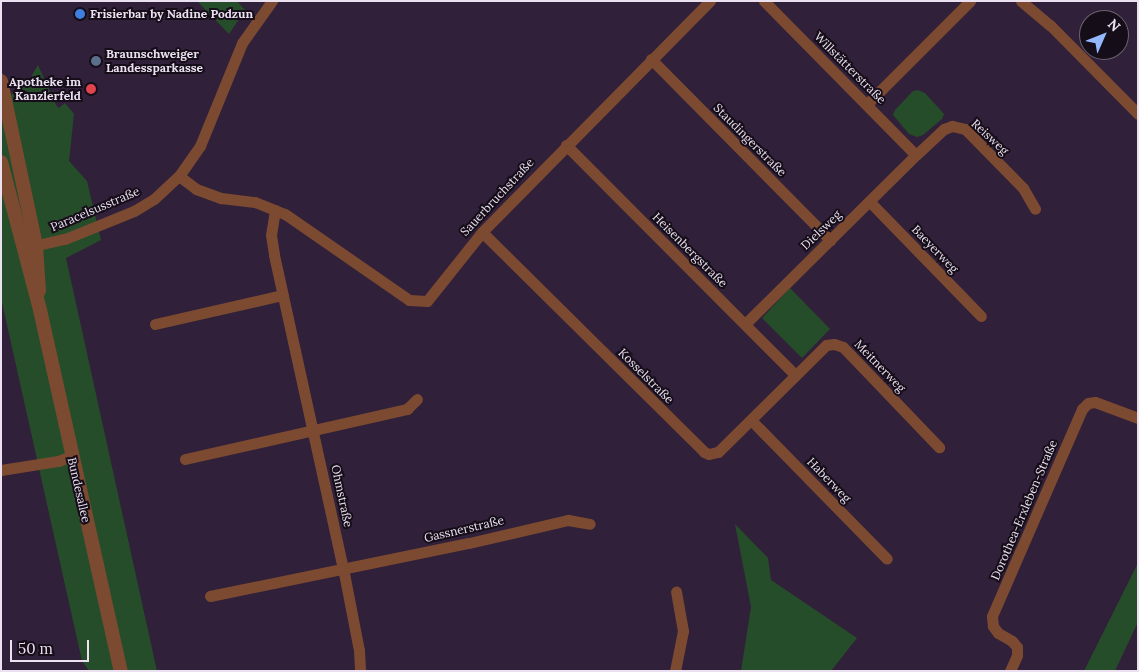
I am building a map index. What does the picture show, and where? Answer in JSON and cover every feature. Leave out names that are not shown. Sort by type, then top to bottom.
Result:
[{"type":"street","name":"Paracelsusstraße","points":[[30,247],[65,239],[134,211],[154,199],[179,176],[200,146],[242,43],[272,1]]},
{"type":"street","name":"Sauerbruchstraße","points":[[179,176],[196,189],[220,198],[255,202],[275,210],[305,226],[409,300],[427,301],[433,296],[482,232],[566,144],[710,1]]},
{"type":"street","name":"Willstätterstraße","points":[[764,1],[916,155]]},
{"type":"street","points":[[867,104],[970,1]]},
{"type":"street","points":[[1022,1],[1050,26],[1136,112]]},
{"type":"street","name":"Staudingerstraße","points":[[651,59],[830,240]]},
{"type":"street","name":"Bundesallee","points":[[1,81],[40,310],[121,671]]},
{"type":"street","name":"Reisweg","points":[[916,155],[944,129],[952,126],[965,129],[1023,188],[1035,208]]},
{"type":"street","name":"Heisenbergstraße","points":[[566,144],[795,375]]},
{"type":"street","name":"Dielsweg","points":[[745,324],[916,155]]},
{"type":"street","name":"Bundesallee","points":[[1,162],[30,247]]},
{"type":"street","name":"Baeyerweg","points":[[870,202],[981,316]]},
{"type":"street","name":"Ohmstraße","points":[[275,210],[271,235],[343,568],[359,650],[360,671]]},
{"type":"street","name":"Kosselstraße","points":[[482,232],[699,449],[710,454],[718,452],[795,375]]},
{"type":"street","points":[[155,324],[284,295]]},
{"type":"street","name":"Meitnerweg","points":[[795,375],[826,345],[834,344],[844,347],[939,448]]},
{"type":"street","points":[[185,460],[407,409],[417,399]]},
{"type":"street","name":"Dorothea-Erxleben-Straße","points":[[1010,671],[1017,655],[1017,647],[1012,641],[998,633],[993,626],[992,616],[1082,409],[1088,403],[1096,402],[1138,418]]},
{"type":"street","name":"Haberweg","points":[[751,420],[887,558]]},
{"type":"street","points":[[1,470],[72,456]]},
{"type":"street","name":"Gassnerstraße","points":[[343,568],[469,544],[568,520],[590,524]]},
{"type":"street","points":[[210,596],[343,568]]},
{"type":"street","points":[[675,671],[683,631],[676,592]]},
{"type":"green space","points":[[197,1],[237,1],[245,10],[229,34]]},
{"type":"green space","points":[[38,65],[56,105],[59,108],[65,103],[74,114],[69,161],[87,181],[101,240],[66,258],[157,671],[89,671],[82,661],[1,298],[1,101],[26,85]]},
{"type":"green space","points":[[918,90],[925,93],[944,114],[942,119],[923,135],[917,137],[909,134],[893,115],[895,110],[913,91]]},
{"type":"green space","points":[[790,288],[830,329],[802,358],[762,318]]},
{"type":"green space","points":[[735,524],[768,558],[771,580],[857,638],[831,671],[741,671],[751,607]]},
{"type":"green space","points":[[1138,563],[1138,622],[1115,671],[1084,671]]},
{"type":"place","name":"Frisierbar by Nadine Podzun","points":[[80,14]]},
{"type":"place","name":"Braunschweiger Landessparkasse","points":[[96,61]]},
{"type":"place","name":"Apotheke im Kanzlerfeld","points":[[91,89]]}]
